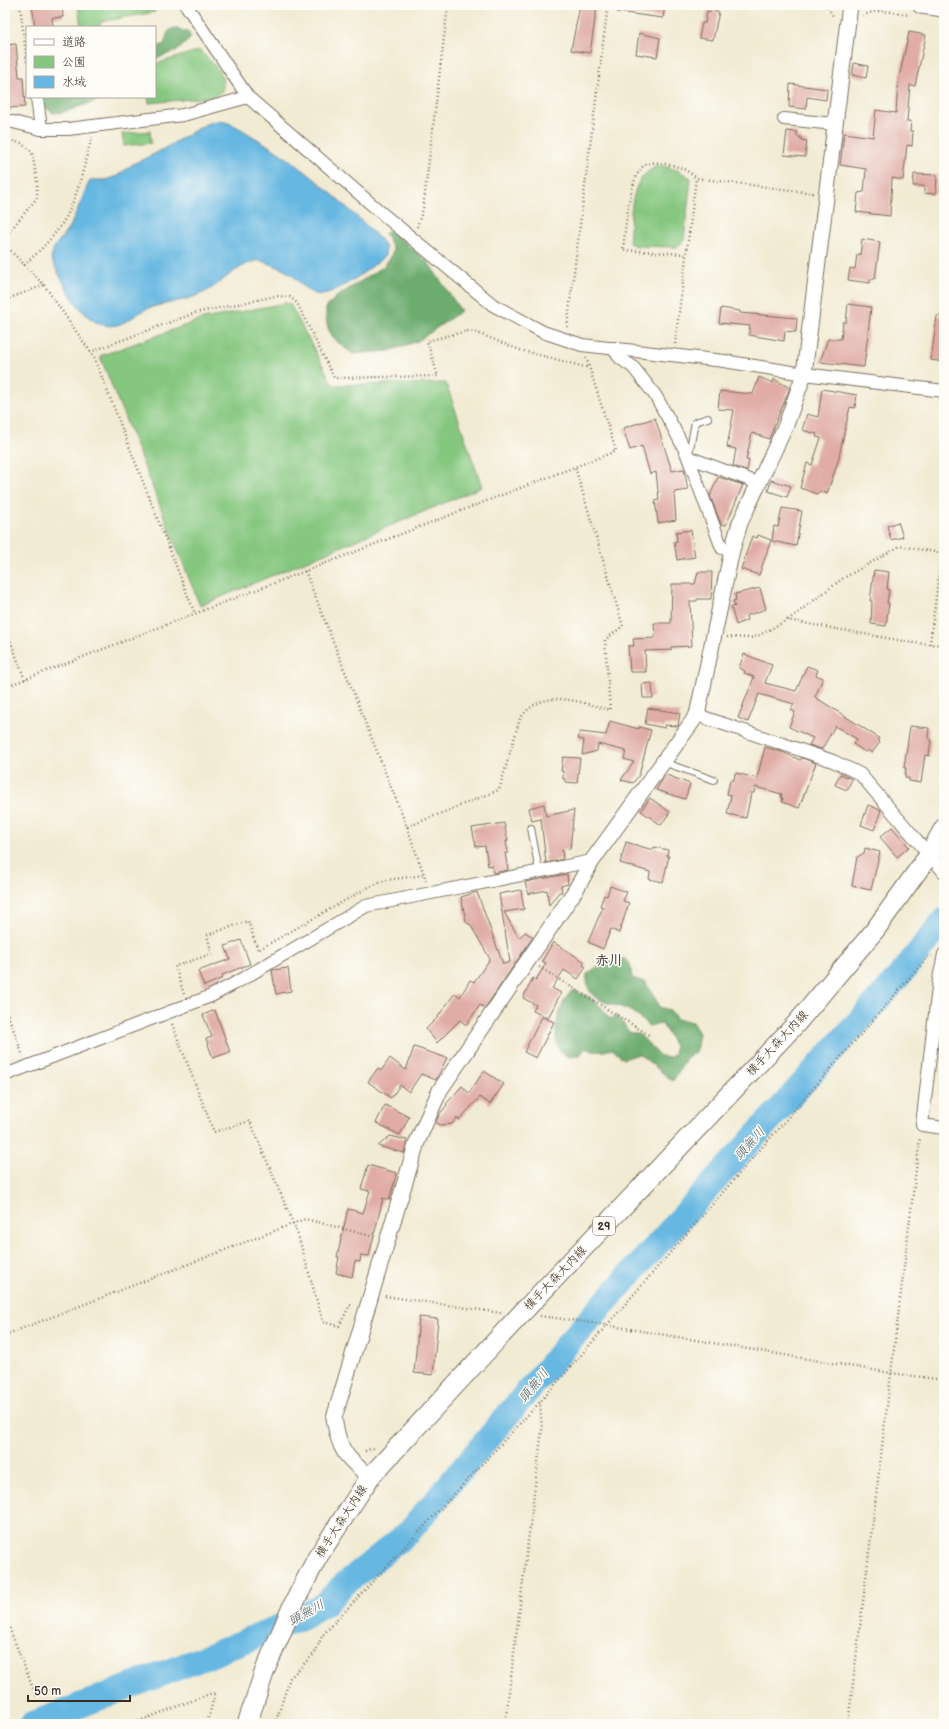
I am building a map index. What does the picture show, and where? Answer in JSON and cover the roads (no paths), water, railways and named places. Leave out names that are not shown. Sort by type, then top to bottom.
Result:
[{"type":"main road","points":[[918,10],[944,8]]},
{"type":"main road","name":"横手大森大内線","points":[[247,1724],[265,1670],[293,1605],[317,1558],[370,1477],[520,1315],[796,1024],[875,930],[929,856],[944,828]]},
{"type":"street","points":[[186,5],[248,97],[493,305],[543,332],[582,345],[673,355],[804,374],[944,391]]},
{"type":"street","points":[[370,1477],[349,1460],[338,1440],[334,1418],[417,1142],[440,1090],[575,891],[592,862],[697,715],[732,550],[740,523],[786,425],[804,374],[850,5]]},
{"type":"street","points":[[5,120],[41,129],[68,129],[183,115],[248,97]]},
{"type":"street","points":[[37,98],[41,129]]},
{"type":"street","points":[[784,119],[835,124]]},
{"type":"street","points":[[613,348],[620,358],[633,367],[655,395],[688,457],[722,548],[732,550]]},
{"type":"street","points":[[688,457],[758,483]]},
{"type":"street","points":[[697,715],[833,761],[860,774],[944,872]]},
{"type":"street","points":[[5,1075],[211,996],[366,906],[592,862]]},
{"type":"street","points":[[941,954],[922,1125],[944,1128]]},
{"type":"lane","points":[[688,457],[696,422],[708,418]]},
{"type":"lane","points":[[663,762],[714,780]]},
{"type":"lane","points":[[531,828],[539,872]]},
{"type":"water","points":[[219,121],[237,127],[272,148],[320,183],[379,238],[386,248],[385,256],[352,281],[342,287],[323,294],[311,293],[292,275],[280,268],[256,261],[242,266],[207,291],[193,297],[149,308],[126,322],[117,325],[105,325],[95,321],[85,314],[76,304],[51,259],[54,247],[70,227],[90,180],[105,180],[117,176],[133,164],[158,152],[204,125]]},
{"type":"waterway","name":"頭無川","points":[[32,1724],[211,1655],[300,1618],[326,1603],[341,1587],[409,1532],[570,1341],[896,980],[944,920]]},
{"type":"district","name":"赤川","points":[[609,960]]}]
